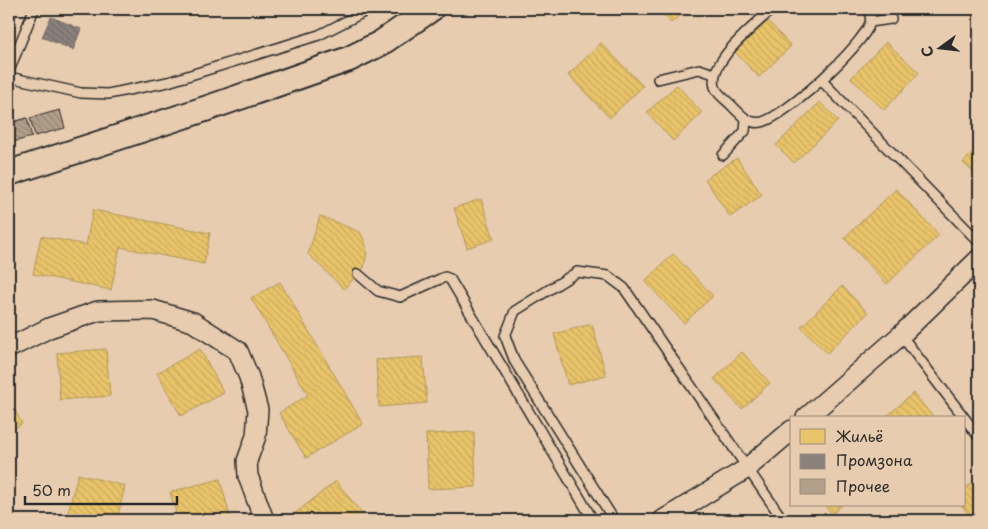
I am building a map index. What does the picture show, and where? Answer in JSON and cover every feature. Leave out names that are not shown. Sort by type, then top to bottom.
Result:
[{"type":"street","points":[[9,173],[236,99],[349,59],[381,43],[431,9]]},
{"type":"street","points":[[808,416],[902,336],[979,259]]},
{"type":"street","points":[[9,348],[49,328],[98,311],[154,310],[193,322],[238,352],[249,377],[258,410],[256,436],[247,461],[248,476],[264,520]]},
{"type":"street","points":[[662,520],[746,469],[790,432]]},
{"type":"lane","points":[[9,71],[34,9]]},
{"type":"lane","points":[[9,77],[81,93],[108,94],[168,82],[319,35],[344,24],[370,9]]},
{"type":"lane","points":[[772,9],[724,56],[714,74],[716,90],[746,120],[760,123],[777,117],[822,81],[864,33],[870,22],[868,9]]},
{"type":"lane","points":[[870,22],[891,19]]},
{"type":"lane","points":[[658,79],[700,69],[714,74]]},
{"type":"lane","points":[[822,81],[979,242]]},
{"type":"lane","points":[[723,155],[746,131],[746,120]]},
{"type":"lane","points":[[614,520],[515,362],[505,336],[516,311],[577,272],[608,276],[624,288],[746,469],[783,520]]},
{"type":"lane","points":[[358,274],[378,291],[400,297],[445,277],[450,279],[593,520]]},
{"type":"lane","points":[[902,336],[963,416]]},
{"type":"lane","points":[[966,420],[979,437]]},
{"type":"building: Жильё","points":[[659,9],[688,9],[671,23]]},
{"type":"building: Жильё","points":[[768,21],[791,46],[759,77],[735,52]]},
{"type":"building: Жильё","points":[[886,42],[919,73],[884,110],[851,78]]},
{"type":"building: Жильё","points":[[601,43],[643,86],[610,118],[568,75]]},
{"type":"building: Жильё","points":[[677,85],[702,113],[673,141],[647,112]]},
{"type":"building: Жильё","points":[[820,102],[838,121],[794,163],[776,145]]},
{"type":"building: Жильё","points":[[979,145],[979,177],[963,163]]},
{"type":"building: Жильё","points":[[737,158],[762,195],[730,217],[705,179]]},
{"type":"building: Жильё","points":[[896,189],[939,235],[887,284],[844,238]]},
{"type":"building: Жильё","points":[[481,199],[494,239],[467,248],[454,208]]},
{"type":"building: Жильё","points":[[93,210],[210,233],[204,264],[120,247],[111,290],[33,274],[41,236],[86,245]]},
{"type":"building: Жильё","points":[[320,216],[360,232],[365,242],[367,252],[364,268],[344,289],[308,254]]},
{"type":"building: Жильё","points":[[673,254],[713,296],[684,323],[645,281]]},
{"type":"building: Жильё","points":[[280,282],[363,424],[306,458],[279,413],[308,395],[251,298]]},
{"type":"building: Жильё","points":[[842,286],[868,313],[827,353],[801,327]]},
{"type":"building: Жильё","points":[[592,324],[606,375],[568,385],[554,334]]},
{"type":"building: Жильё","points":[[106,349],[110,396],[60,400],[57,353]]},
{"type":"building: Жильё","points":[[200,349],[224,393],[181,416],[157,373]]},
{"type":"building: Жильё","points":[[742,352],[770,383],[742,409],[714,379]]},
{"type":"building: Жильё","points":[[423,357],[427,403],[379,407],[376,360]]},
{"type":"building: Жильё","points":[[913,393],[932,416],[887,416]]},
{"type":"building: Жильё","points":[[9,399],[22,424],[9,431]]},
{"type":"building: Жильё","points":[[474,432],[476,487],[428,489],[426,434]]},
{"type":"building: Жильё","points":[[78,474],[125,486],[117,520],[66,520]]},
{"type":"building: Жильё","points":[[220,479],[231,520],[178,520],[170,492]]},
{"type":"building: Жильё","points":[[975,480],[979,485],[979,520],[974,520],[962,506],[966,506],[966,488]]},
{"type":"building: Жильё","points":[[336,481],[367,520],[298,520],[293,515]]},
{"type":"building: Жильё","points":[[825,506],[841,506],[832,514]]},
{"type":"building: Жильё","points":[[518,514],[518,520],[465,520]]},
{"type":"building: Промзона","points":[[51,17],[81,29],[73,50],[42,37]]},
{"type":"building: Прочее","points":[[60,110],[65,128],[35,136],[30,118]]},
{"type":"building: Прочее","points":[[27,118],[32,137],[9,143],[9,123]]}]
